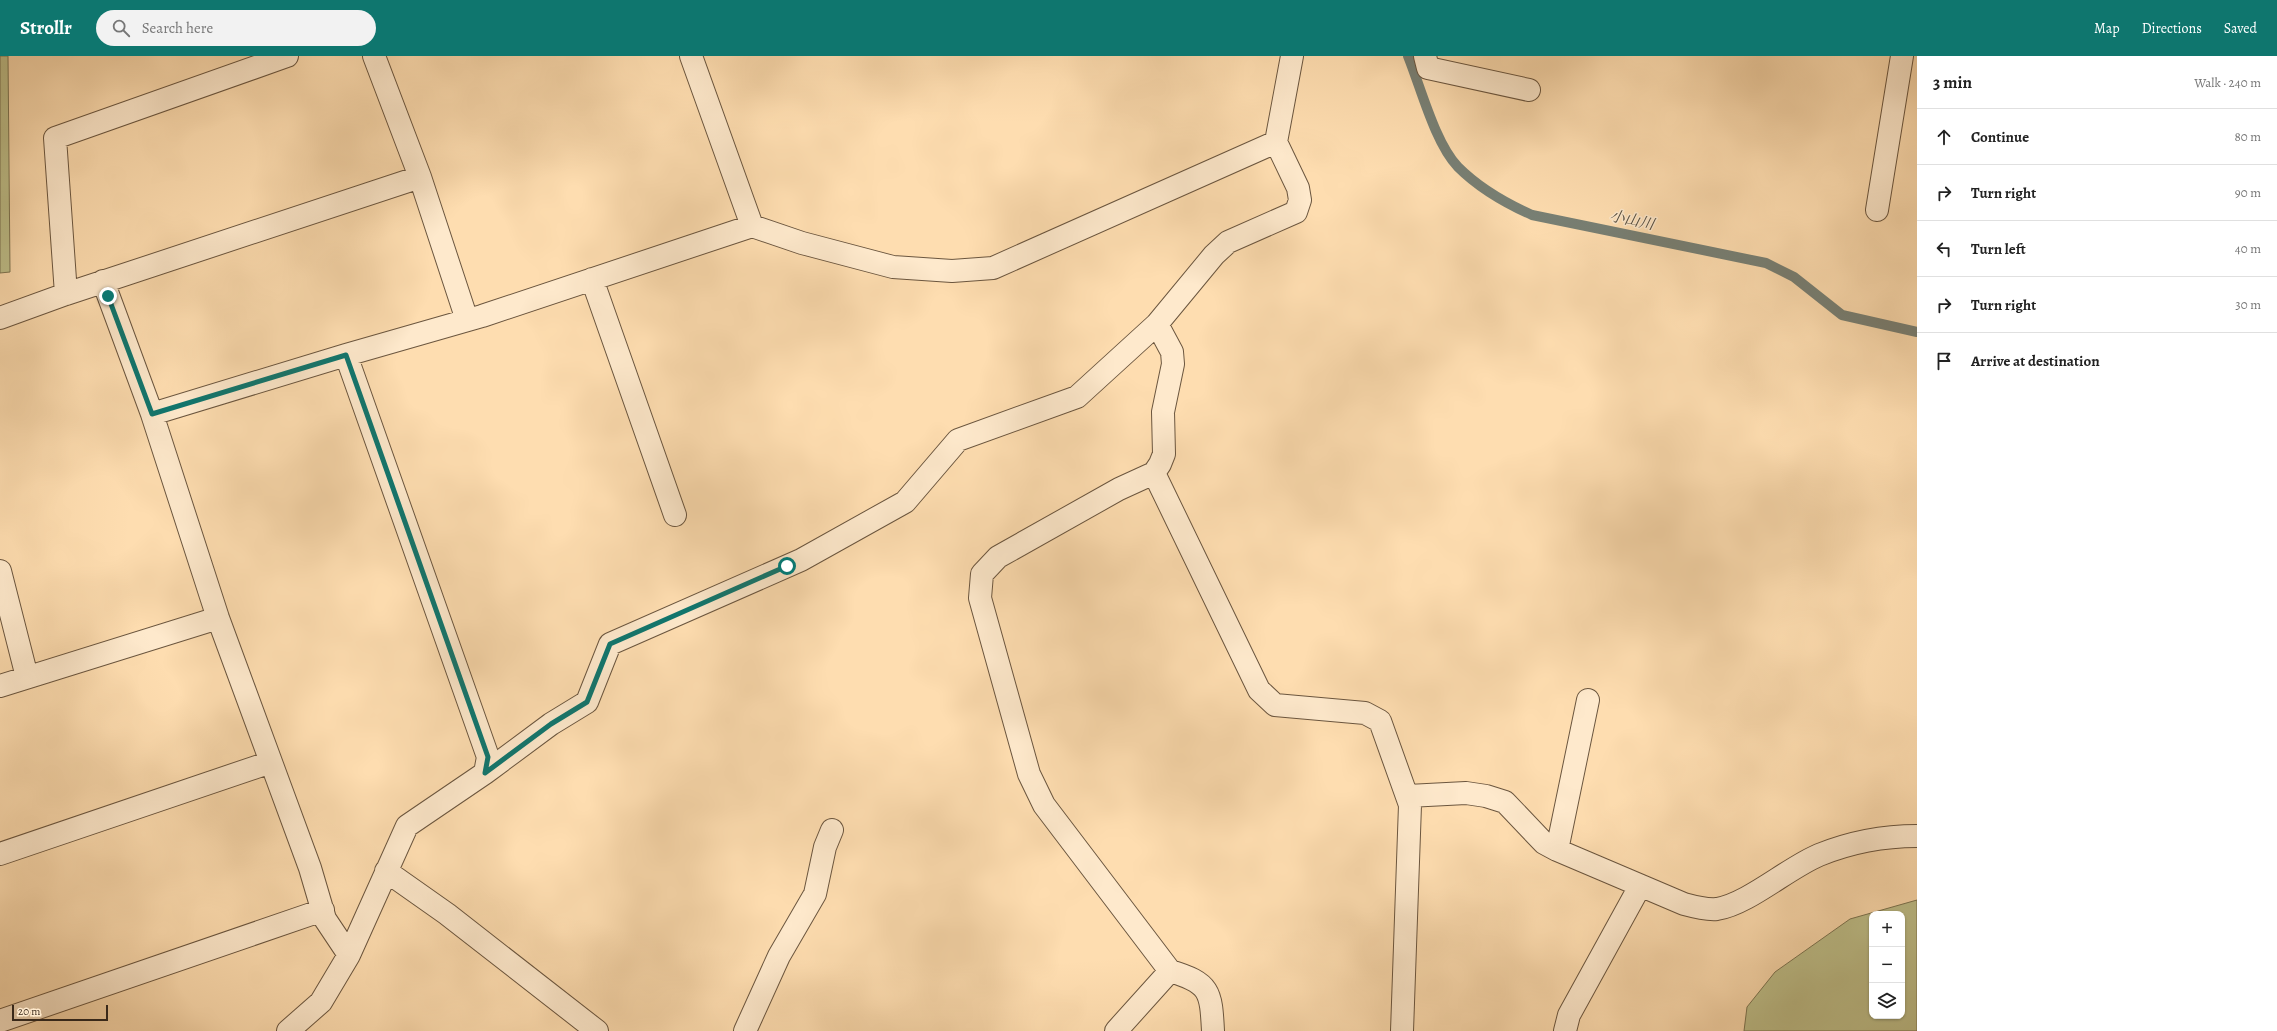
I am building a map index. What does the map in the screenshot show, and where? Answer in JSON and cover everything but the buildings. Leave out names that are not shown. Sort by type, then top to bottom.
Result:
[{"type":"street","points":[[66,294],[55,138],[287,56]]},
{"type":"street","points":[[374,56],[420,177],[467,320]]},
{"type":"street","points":[[691,56],[752,226]]},
{"type":"street","points":[[288,1031],[321,1002],[349,956],[407,826],[485,773],[551,724],[587,702],[610,644],[800,560],[905,502],[958,440],[1077,397],[1157,324],[1214,255],[1228,242],[1296,212],[1300,200],[1298,188],[1276,142],[1292,56]]},
{"type":"street","points":[[1425,56],[1428,68],[1529,90]]},
{"type":"street","points":[[1877,210],[1902,56]]},
{"type":"street","points":[[152,414],[467,320],[752,226],[802,243],[893,266],[952,272],[993,268],[1276,142]]},
{"type":"street","points":[[0,318],[66,294],[420,177]]},
{"type":"street","points":[[592,279],[674,515]]},
{"type":"street","points":[[103,282],[152,414],[218,618],[310,868],[326,919],[349,956]]},
{"type":"street","points":[[1157,324],[1172,352],[1172,364],[1163,412],[1164,454],[1160,464],[1154,473],[1119,489],[998,557],[982,574],[980,598],[1030,774],[1044,805],[1170,971],[1194,979],[1207,991],[1212,1004],[1213,1031]]},
{"type":"street","points":[[346,355],[488,757],[485,773]]},
{"type":"street","points":[[1154,473],[1259,690],[1276,706],[1365,713],[1380,721],[1410,805],[1402,1031]]},
{"type":"street","points":[[0,571],[27,677]]},
{"type":"street","points":[[0,686],[218,618]]},
{"type":"street","points":[[1557,850],[1588,700]]},
{"type":"street","points":[[0,854],[271,762]]},
{"type":"street","points":[[1408,796],[1466,793],[1486,796],[1505,802],[1544,843],[1557,850],[1684,904],[1717,909],[1737,903],[1785,872],[1818,855],[1851,843],[1897,836],[1917,836]]},
{"type":"street","points":[[745,1031],[779,956],[815,894],[824,847],[832,830]]},
{"type":"street","points":[[386,871],[447,914],[597,1031]]},
{"type":"street","points":[[1566,1031],[1568,1015],[1640,886]]},
{"type":"street","points":[[0,1021],[323,910]]},
{"type":"street","points":[[1116,1031],[1170,971]]},
{"type":"green space","points":[[0,56],[8,56],[10,272],[0,273]]},
{"type":"green space","points":[[1917,900],[1917,1031],[1744,1031],[1747,1007],[1775,972],[1850,919],[1869,914],[1869,1019],[1905,1019],[1905,911],[1878,911]]},
{"type":"waterway","name":"小山川","points":[[1408,56],[1429,114],[1442,144],[1450,157],[1458,167],[1475,182],[1512,205],[1532,215],[1766,263],[1794,277],[1842,315],[1917,332]]},
{"type":"route","points":[[108,296],[152,414],[346,355],[488,757],[485,773],[551,724],[587,702],[610,644],[787,566]]}]
